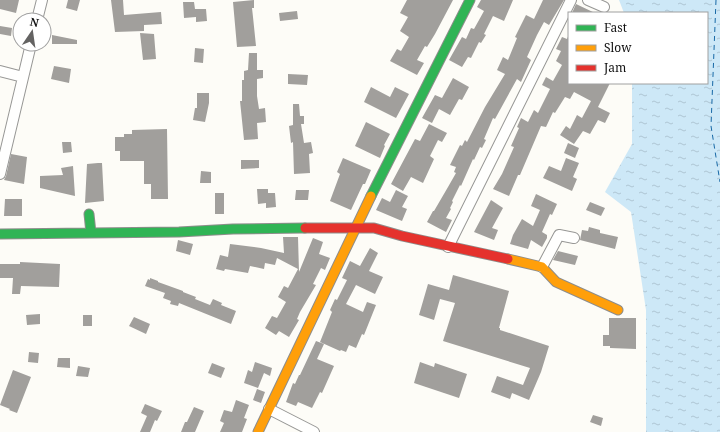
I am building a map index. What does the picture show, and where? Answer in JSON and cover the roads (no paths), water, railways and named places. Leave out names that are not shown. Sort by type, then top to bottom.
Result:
[{"type":"street","points":[[39,12],[42,0]]},
{"type":"street","points":[[258,432],[354,228],[470,0]]},
{"type":"street","points":[[448,247],[572,0]]},
{"type":"street","points":[[588,0],[604,7]]},
{"type":"street","points":[[0,173],[29,52]]},
{"type":"street","points":[[0,71],[23,77]]},
{"type":"street","points":[[89,214],[91,233]]},
{"type":"street","points":[[0,234],[179,232],[233,229],[374,228],[448,247],[542,267],[556,282],[618,310]]},
{"type":"street","points":[[542,267],[559,235],[574,238]]},
{"type":"street","points":[[269,409],[314,432]]},
{"type":"water","points":[[619,0],[720,0],[720,432],[646,432],[646,310],[631,212],[605,192],[632,144],[632,84],[708,84],[708,12],[624,12]]}]
